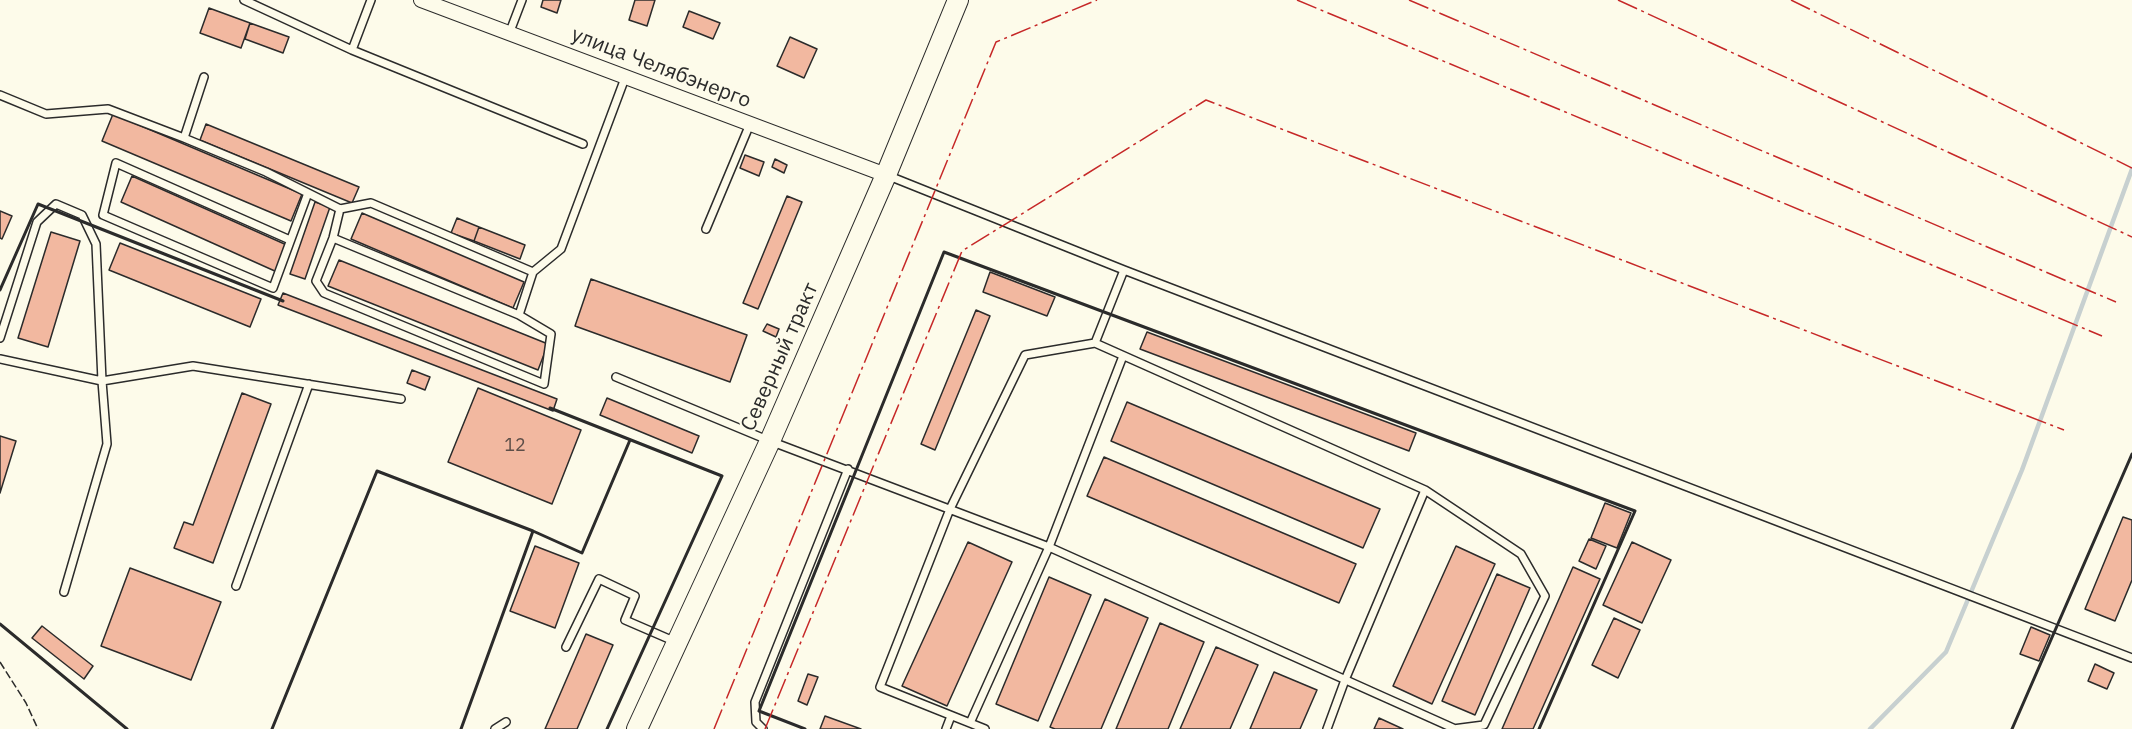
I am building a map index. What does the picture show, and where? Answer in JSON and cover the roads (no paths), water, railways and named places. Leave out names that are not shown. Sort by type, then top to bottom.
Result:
[{"type":"main road","name":"Северный тракт","points":[[637,729],[770,441],[886,175],[958,0]]},
{"type":"street","name":"улица Челябэнерго","points":[[421,0],[886,175]]},
{"type":"lane","points":[[244,0],[352,50],[583,144]]},
{"type":"lane","points":[[352,50],[371,0]]},
{"type":"lane","points":[[509,34],[522,0]]},
{"type":"lane","points":[[184,138],[204,77]]},
{"type":"lane","points":[[519,315],[533,272],[561,249],[624,78]]},
{"type":"lane","points":[[0,95],[46,114],[108,109],[266,172],[340,209],[371,203],[533,272]]},
{"type":"lane","points":[[706,229],[750,124]]},
{"type":"lane","points":[[290,240],[116,163],[103,215],[273,288],[308,193]]},
{"type":"lane","points":[[886,175],[1124,270],[2132,658]]},
{"type":"lane","points":[[0,338],[37,222],[56,204],[82,215],[96,244],[107,444],[64,592]]},
{"type":"lane","points":[[333,238],[519,315],[551,334],[544,384],[324,293],[316,281],[333,238],[340,209]]},
{"type":"lane","points":[[1095,343],[1124,270]]},
{"type":"lane","points":[[616,377],[770,441],[848,469],[950,509],[1049,547],[1453,729],[1484,725],[1545,596],[1521,554],[1425,490],[1095,343],[1025,355],[950,509],[880,687],[985,729]]},
{"type":"lane","points":[[970,723],[1049,547],[1123,356]]},
{"type":"lane","points":[[0,358],[102,381],[193,366],[401,399]]},
{"type":"lane","points":[[236,586],[309,384]]},
{"type":"lane","points":[[763,729],[756,722],[755,702],[848,469]]},
{"type":"lane","points":[[1327,729],[1345,680],[1425,490]]},
{"type":"lane","points":[[566,647],[599,579],[635,596],[625,620],[676,642]]},
{"type":"lane","points":[[946,729],[951,716]]},
{"type":"lane","points":[[495,729],[506,722]]},
{"type":"waterway","points":[[1870,729],[1946,652],[2022,470],[2132,169]]}]
